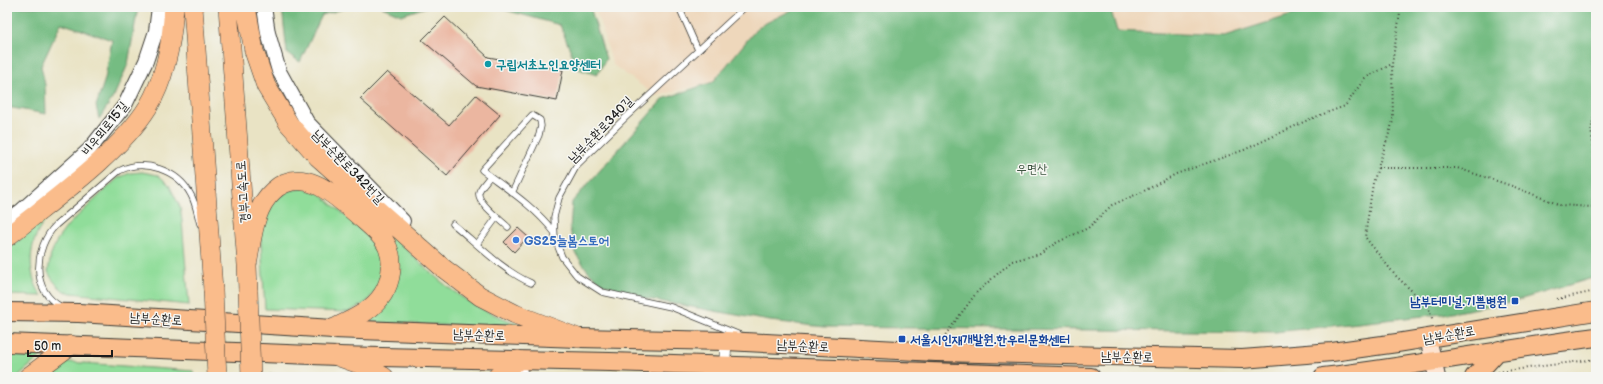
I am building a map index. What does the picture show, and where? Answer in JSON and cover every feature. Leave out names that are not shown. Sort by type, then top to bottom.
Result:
[{"type":"highway","points":[[7,237],[92,168],[134,126],[153,97],[163,75],[171,40],[174,7]]},
{"type":"highway","points":[[193,7],[217,377]]},
{"type":"highway","name":"경부고속도로","points":[[228,7],[247,265],[251,377]]},
{"type":"highway","points":[[246,7],[254,51],[259,68],[272,97],[289,124],[318,157],[443,268],[480,296],[516,314],[578,338]]},
{"type":"highway","points":[[247,265],[258,214],[264,201],[272,191],[288,182],[302,181],[314,183],[332,193],[384,241],[390,254],[391,265],[388,283],[379,299],[365,312],[333,329]]},
{"type":"highway","points":[[28,377],[70,345]]},
{"type":"highway","points":[[337,356],[365,366],[384,377]]},
{"type":"highway","points":[[496,377],[520,369]]},
{"type":"main road","name":"남부순환로","points":[[7,312],[79,313],[333,329],[578,338],[757,342],[936,352],[1242,359],[1332,352],[1430,329],[1515,324],[1596,310]]},
{"type":"main road","points":[[1515,324],[1518,347]]},
{"type":"main road","points":[[1430,329],[1435,369]]},
{"type":"main road","name":"남부순환로","points":[[1323,377],[1435,369],[1499,350],[1596,337]]},
{"type":"main road","name":"남부순환로","points":[[7,343],[337,356],[520,369],[1091,377]]},
{"type":"main road","points":[[1474,377],[1499,350]]},
{"type":"street","name":"비우뫼로15길","points":[[7,221],[21,211],[89,150],[125,105],[146,61],[156,31],[159,7]]},
{"type":"street","name":"남부순환로342번길","points":[[264,7],[268,33],[279,71],[307,122],[391,210],[446,261],[480,296]]},
{"type":"street","points":[[725,371],[726,341]]},
{"type":"lane","points":[[679,7],[698,50]]},
{"type":"lane","name":"남부순환로340길","points":[[745,7],[625,118],[577,165],[559,198],[554,217],[554,232],[562,257],[577,276],[602,292],[671,307],[757,342]]},
{"type":"lane","points":[[512,193],[539,135],[541,126],[540,120],[532,115],[482,170],[536,212],[554,232]]},
{"type":"lane","points":[[79,313],[59,306],[46,294],[39,280],[38,273],[41,250],[51,230],[119,171],[130,167],[144,166],[172,174],[180,181],[191,195],[201,229]]},
{"type":"lane","points":[[490,176],[479,192],[481,202],[508,227]]},
{"type":"lane","points":[[477,244],[497,217]]},
{"type":"lane","points":[[453,224],[509,271],[530,283]]},
{"type":"lane","points":[[203,237],[211,267]]},
{"type":"path","points":[[1402,7],[1392,64],[1393,121],[1373,183],[1365,237],[1395,275],[1428,306],[1430,329]]},
{"type":"path","points":[[942,340],[977,292],[1012,261],[1040,254],[1056,243],[1088,228],[1112,205],[1142,192],[1176,174],[1244,150],[1310,118],[1345,106],[1365,78],[1392,64]]},
{"type":"path","points":[[1596,106],[1591,130],[1596,163]]},
{"type":"path","points":[[1378,168],[1457,168],[1512,186],[1560,205],[1596,206]]},
{"type":"path","points":[[1558,299],[1596,290]]},
{"type":"path","points":[[1492,373],[1596,358]]},
{"type":"shaded area","points":[[595,7],[798,7],[758,27],[713,82],[656,96],[613,65]]},
{"type":"shaded area","points":[[1110,7],[1317,7],[1224,36],[1117,31]]},
{"type":"green space","points":[[7,7],[138,7],[128,64],[114,96],[99,119],[96,106],[105,79],[112,40],[61,23],[41,66],[45,85],[46,114],[7,107]]},
{"type":"green space","points":[[282,7],[350,7],[322,15],[300,62],[287,53]]},
{"type":"green space","points":[[382,7],[426,7],[401,15]]},
{"type":"green space","points":[[494,7],[590,7],[606,59],[597,75],[578,69],[560,25]]},
{"type":"green space","name":"우면산","points":[[798,7],[1110,7],[1117,31],[1224,36],[1317,7],[1596,7],[1596,277],[1515,301],[1451,313],[1275,332],[825,327],[770,321],[642,298],[601,283],[588,271],[575,253],[570,229],[572,202],[663,99],[713,82],[758,27]]},
{"type":"green space","points":[[142,172],[158,175],[165,181],[169,185],[180,207],[189,305],[71,293],[64,291],[52,279],[48,272],[51,254],[57,240],[68,225],[118,178],[130,173]]},
{"type":"green space","points":[[303,188],[319,193],[372,239],[380,251],[383,267],[379,286],[367,302],[348,312],[265,309],[260,228],[268,206],[287,191]]},
{"type":"green space","points":[[47,217],[33,243],[31,259],[35,283],[42,296],[7,295],[7,250]]},
{"type":"green space","points":[[386,230],[428,270],[461,297],[488,312],[533,329],[366,322],[383,305]]},
{"type":"green space","points":[[7,352],[42,355],[17,377],[7,377]]},
{"type":"green space","points":[[69,362],[193,371],[194,377],[39,377],[61,364]]},
{"type":"green space","points":[[270,374],[319,377],[270,377]]},
{"type":"building","name":"구립서초노인요양센터","points":[[445,17],[488,57],[563,70],[557,101],[476,86],[422,40]]},
{"type":"building","points":[[387,72],[449,125],[476,95],[500,115],[447,176],[360,99]]},
{"type":"building","name":"GS25늘봄스토어","points":[[518,228],[528,237],[514,252],[504,242]]},
{"type":"place","name":"구립서초노인요양센터","points":[[488,64]]},
{"type":"place","name":"GS25늘봄스토어","points":[[516,240]]},
{"type":"place","name":"남부터미널.기쁨병원","points":[[1515,301]]},
{"type":"place","name":"서울시인재개발원.한우리문화센터","points":[[902,339]]}]
